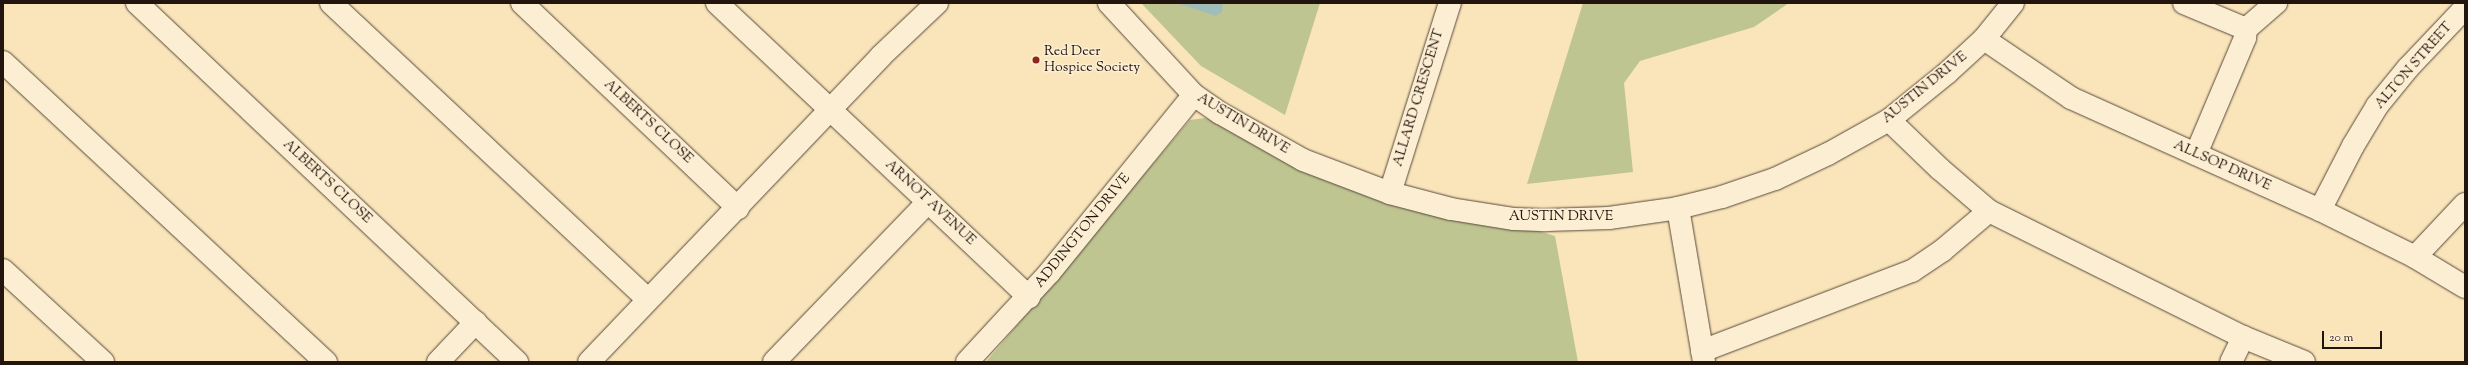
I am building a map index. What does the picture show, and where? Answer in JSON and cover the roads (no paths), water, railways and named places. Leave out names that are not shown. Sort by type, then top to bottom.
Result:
[{"type":"street","name":"ALBERTS CLOSE","points":[[136,3],[517,362]]},
{"type":"street","points":[[331,3],[648,300]]},
{"type":"street","name":"ALBERTS CLOSE","points":[[522,3],[738,208]]},
{"type":"street","name":"ARNOT AVENUE","points":[[717,3],[1029,297]]},
{"type":"street","name":"AUSTIN DRIVE","points":[[1109,3],[1194,96],[1220,113],[1303,160],[1390,193],[1451,209],[1514,219],[1609,218],[1678,208],[1722,198],[1775,179],[1828,154],[1889,120],[1947,73],[1984,39],[2013,3]]},
{"type":"street","name":"ALLARD CRESCENT","points":[[1390,193],[1450,3]]},
{"type":"street","points":[[2184,3],[2246,29]]},
{"type":"street","points":[[2196,154],[2245,38],[2246,29],[2276,3]]},
{"type":"street","points":[[589,362],[830,111],[923,7]]},
{"type":"street","name":"ALTON STREET","points":[[2320,210],[2353,146],[2377,106],[2408,68],[2465,8]]},
{"type":"street","name":"ALLSOP DRIVE","points":[[1984,39],[2071,98],[2320,210],[2415,257],[2465,287]]},
{"type":"street","points":[[3,62],[326,362]]},
{"type":"street","name":"ADDINGTON DRIVE","points":[[967,362],[1029,297],[1194,96]]},
{"type":"street","points":[[1889,120],[1940,169],[1989,211],[2243,337],[2304,362]]},
{"type":"street","points":[[774,362],[928,202]]},
{"type":"street","points":[[2415,257],[2465,204]]},
{"type":"street","points":[[1678,208],[1703,357],[1912,271],[1943,250],[1989,211]]},
{"type":"street","points":[[3,270],[103,362]]},
{"type":"street","points":[[438,362],[476,322]]},
{"type":"street","points":[[2231,362],[2243,337]]},
{"type":"water","points":[[1176,3],[1223,3],[1222,12],[1216,16]]},
{"type":"place","name":"Red Deer Hospice Society","points":[[1036,60]]}]
